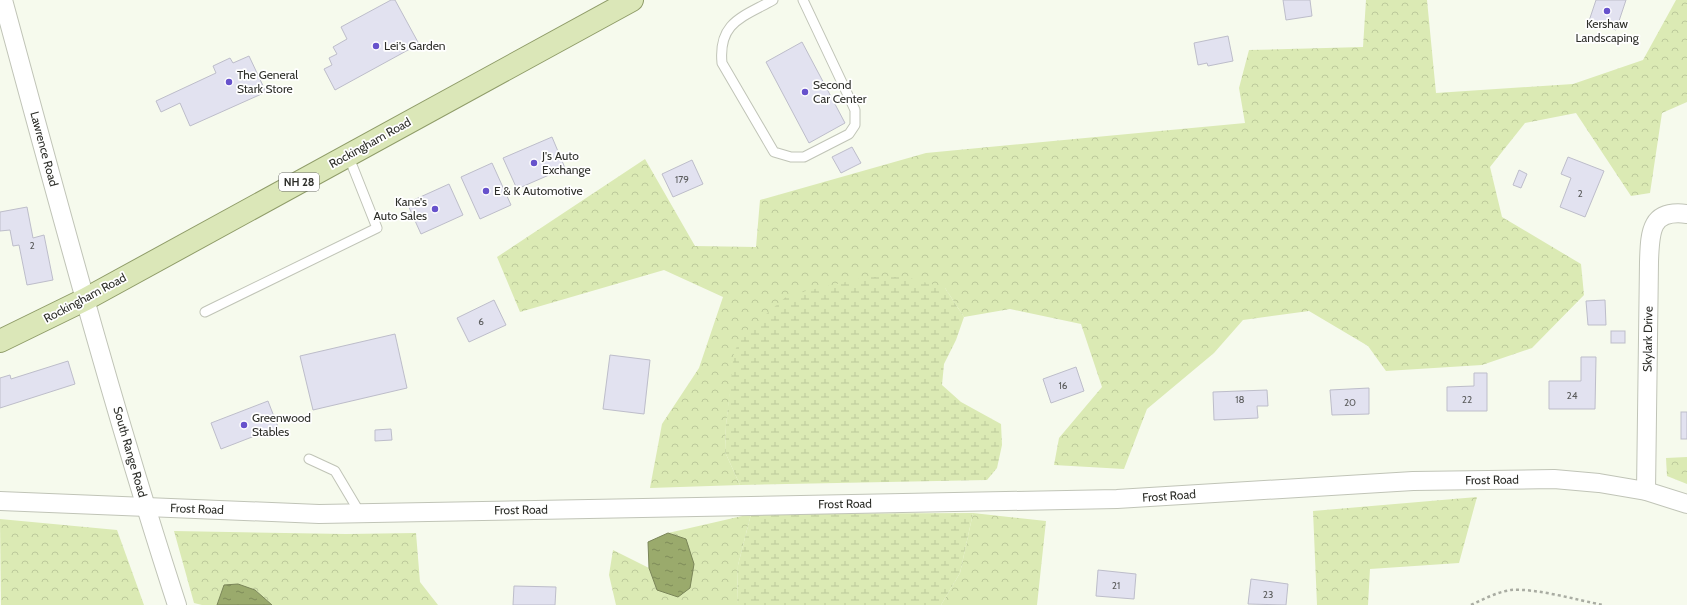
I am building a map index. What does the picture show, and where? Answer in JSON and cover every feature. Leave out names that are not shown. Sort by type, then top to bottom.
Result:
[{"type":"main road","name":"Rockingham Road","points":[[0,341],[86,298],[632,0]]},
{"type":"street","name":"Lawrence Road","points":[[3,0],[86,298]]},
{"type":"street","name":"Skylark Drive","points":[[1646,492],[1649,262],[1651,238],[1657,221],[1664,215],[1671,213],[1687,214]]},
{"type":"street","name":"South Range Road","points":[[86,298],[145,507],[177,605]]},
{"type":"street","name":"Frost Road","points":[[0,501],[319,514],[1117,500],[1436,480],[1554,479],[1599,484],[1646,492],[1687,504]]},
{"type":"lane","points":[[773,0],[729,27],[723,38],[720,49],[722,63],[774,152],[791,157],[804,157],[849,134],[855,125],[855,110],[803,0]]},
{"type":"lane","points":[[205,312],[378,228],[348,155]]},
{"type":"lane","points":[[309,459],[335,471],[360,513]]},
{"type":"path","points":[[1471,605],[1488,597],[1510,590],[1526,590],[1603,605]]},
{"type":"green space","points":[[1366,0],[1427,0],[1436,93],[1573,84],[1643,60],[1676,0],[1687,0],[1687,102],[1662,113],[1650,193],[1631,196],[1576,113],[1525,123],[1490,167],[1502,217],[1581,264],[1584,295],[1532,348],[1482,365],[1386,371],[1368,346],[1309,311],[1243,320],[1214,353],[1147,409],[1124,469],[1054,465],[1059,438],[1102,387],[1081,324],[1010,309],[964,317],[945,288],[730,393],[726,425],[725,452],[740,485],[650,488],[662,424],[699,368],[723,297],[664,270],[520,312],[497,257],[645,159],[695,246],[756,247],[760,200],[926,153],[1245,123],[1239,88],[1249,50],[1363,47]]},
{"type":"green space","points":[[867,277],[906,277],[945,288],[964,317],[956,340],[944,364],[942,385],[961,402],[1001,424],[1002,445],[997,468],[987,480],[740,485],[725,452],[726,425],[734,352],[744,333],[786,297]]},
{"type":"green space","points":[[1687,457],[1687,484],[1667,476],[1666,458]]},
{"type":"green space","points":[[1477,497],[1459,563],[1370,569],[1368,605],[1317,605],[1313,511]]},
{"type":"green space","points":[[973,513],[1046,521],[1037,605],[941,605],[960,573]]},
{"type":"green space","points":[[973,513],[960,573],[941,605],[737,605],[738,565],[751,514]]},
{"type":"green space","points":[[751,514],[738,565],[737,605],[616,605],[609,575],[613,550],[649,568],[657,590],[686,539],[668,533]]},
{"type":"green space","points":[[0,519],[117,530],[144,605],[1,605]]},
{"type":"green space","points":[[174,531],[346,534],[416,533],[420,582],[438,605],[272,605],[255,590],[224,585],[217,605],[202,605],[194,603]]},
{"type":"water","points":[[668,533],[686,539],[694,564],[690,588],[678,597],[657,590],[649,568],[648,542]]},
{"type":"water","points":[[238,584],[255,590],[272,605],[217,605],[224,585]]},
{"type":"building","name":"Lei's Garden","points":[[391,0],[395,0],[419,44],[335,90],[324,69],[332,65],[329,58],[337,54],[333,47],[347,39],[341,27]]},
{"type":"building","points":[[1283,0],[1310,0],[1312,16],[1286,20]]},
{"type":"building","name":"Kershaw Landscaping","points":[[1596,0],[1626,0],[1616,30],[1589,21]]},
{"type":"building","points":[[1228,36],[1233,61],[1208,66],[1207,63],[1198,65],[1194,43]]},
{"type":"building","name":"Second Car Center","points":[[802,42],[845,123],[809,143],[766,62]]},
{"type":"building","name":"The General Stark Store","points":[[249,56],[266,92],[190,126],[180,103],[161,112],[156,101],[216,73],[213,66],[230,58],[233,63]]},
{"type":"building","name":"J's Auto Exchange","points":[[552,137],[565,168],[517,189],[503,158]]},
{"type":"building","points":[[852,147],[861,163],[841,173],[832,157]]},
{"type":"building","points":[[1568,157],[1604,171],[1585,217],[1560,207],[1571,178],[1561,174]]},
{"type":"building","points":[[692,160],[703,184],[673,197],[662,174]]},
{"type":"building","name":"E & K Automotive","points":[[492,163],[511,205],[480,219],[461,177]]},
{"type":"building","points":[[1519,170],[1527,174],[1521,188],[1513,185]]},
{"type":"building","name":"Kane's Auto Sales","points":[[449,184],[463,215],[421,234],[407,203]]},
{"type":"building","points":[[27,207],[33,238],[44,235],[53,280],[27,285],[19,245],[13,246],[10,230],[0,231],[0,212]]},
{"type":"building","points":[[494,300],[506,325],[469,342],[457,318]]},
{"type":"building","points":[[1605,300],[1606,325],[1588,325],[1586,301]]},
{"type":"building","points":[[1611,331],[1625,331],[1625,343],[1611,343]]},
{"type":"building","points":[[395,334],[407,388],[313,410],[300,356]]},
{"type":"building","points":[[610,355],[650,360],[644,414],[603,409]]},
{"type":"building","points":[[1581,357],[1596,357],[1595,409],[1549,409],[1549,381],[1581,381]]},
{"type":"building","points":[[68,361],[75,384],[0,408],[0,378],[10,375],[11,379]]},
{"type":"building","points":[[1076,367],[1084,391],[1051,403],[1043,379]]},
{"type":"building","points":[[1474,373],[1487,373],[1487,411],[1447,411],[1447,387],[1474,386]]},
{"type":"building","points":[[1369,388],[1369,414],[1332,415],[1330,390]]},
{"type":"building","points":[[1267,390],[1268,406],[1257,406],[1258,418],[1214,420],[1213,392]]},
{"type":"building","name":"Greenwood Stables","points":[[268,401],[278,427],[221,449],[211,423]]},
{"type":"building","points":[[1681,412],[1687,412],[1687,439],[1681,439]]},
{"type":"building","points":[[391,429],[392,440],[375,441],[375,430]]},
{"type":"building","points":[[1098,570],[1136,574],[1134,599],[1096,596]]},
{"type":"building","points":[[1251,579],[1288,584],[1286,605],[1248,604]]},
{"type":"building","points":[[514,586],[556,587],[555,605],[513,605]]},
{"type":"place","name":"Kershaw Landscaping","points":[[1607,11]]},
{"type":"place","name":"Lei's Garden","points":[[376,46]]},
{"type":"place","name":"The General Stark Store","points":[[229,82]]},
{"type":"place","name":"Second Car Center","points":[[805,92]]},
{"type":"place","name":"J's Auto Exchange","points":[[534,163]]},
{"type":"place","name":"E & K Automotive","points":[[486,191]]},
{"type":"place","name":"Kane's Auto Sales","points":[[435,209]]},
{"type":"place","name":"Greenwood Stables","points":[[244,425]]}]
